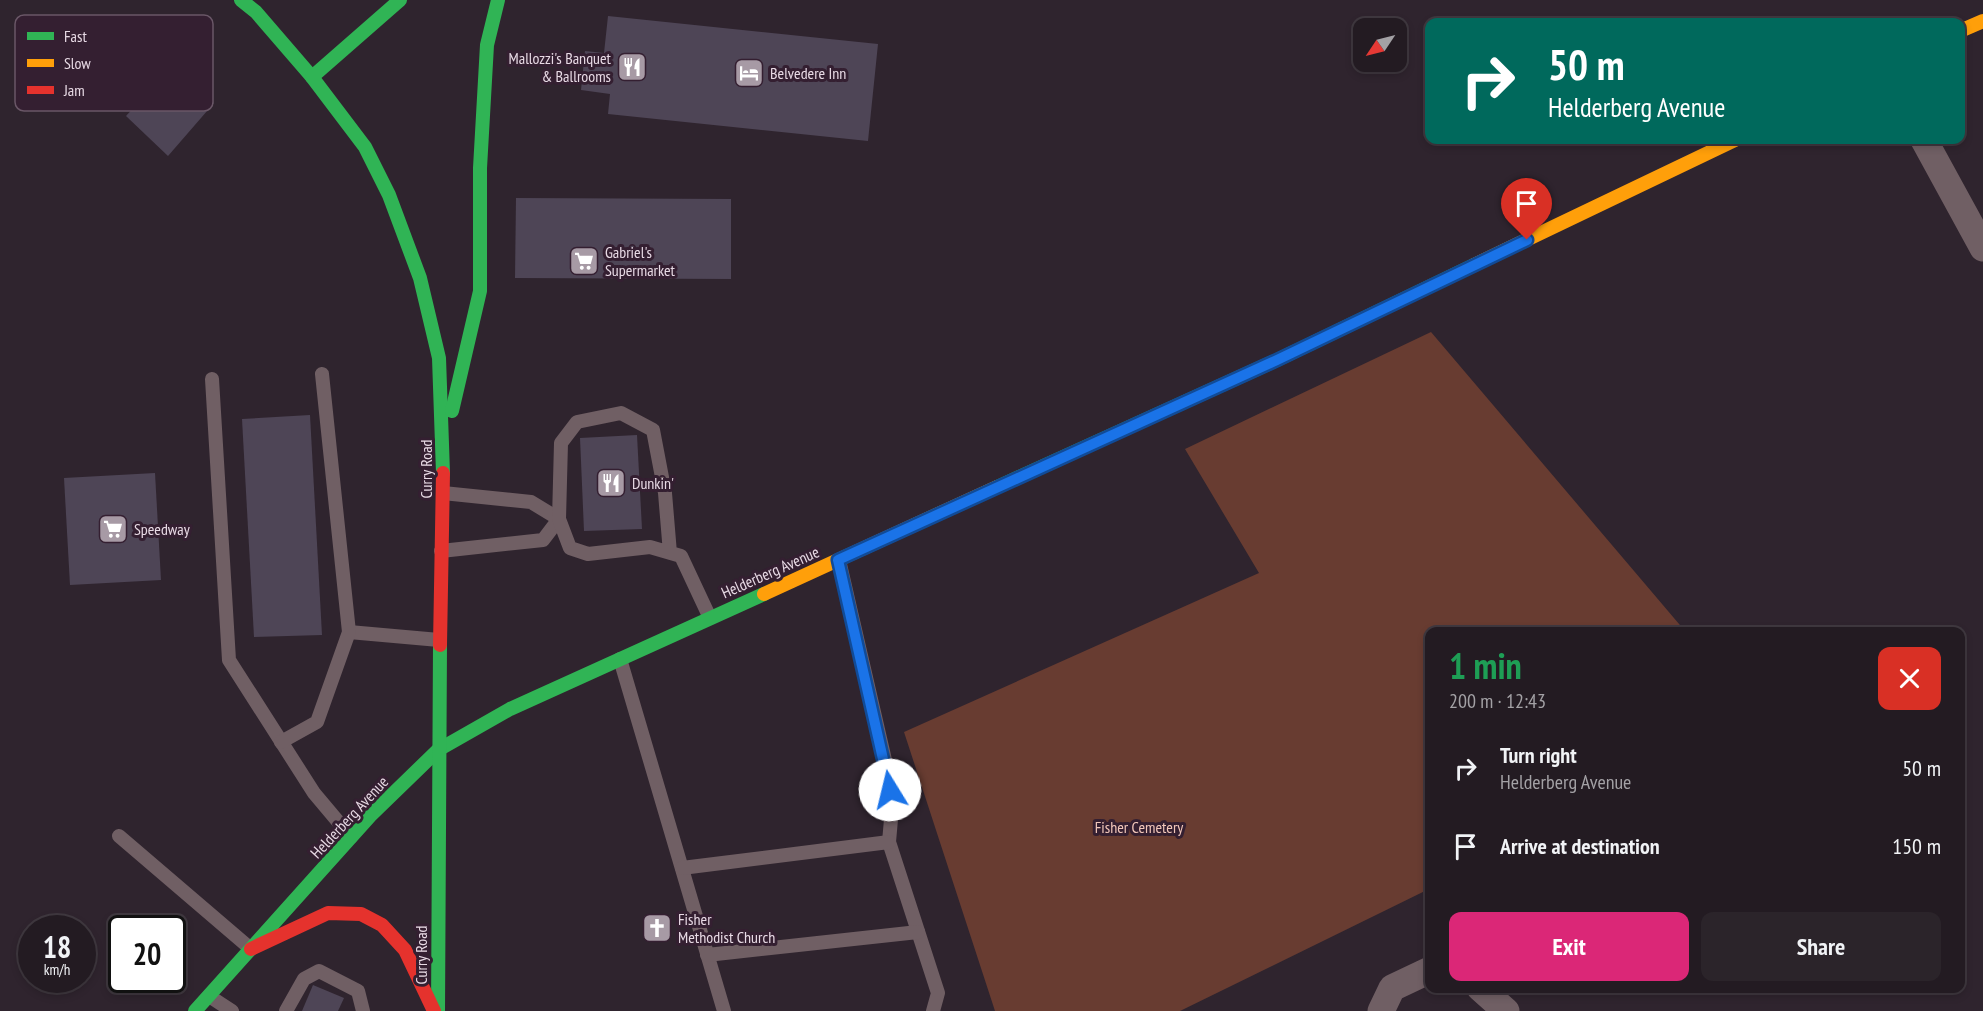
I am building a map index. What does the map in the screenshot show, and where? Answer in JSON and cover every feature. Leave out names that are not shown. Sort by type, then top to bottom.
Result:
[{"type":"main road","name":"Curry Road","points":[[241,0],[256,12],[312,77],[365,147],[389,195],[420,278],[439,358],[444,448],[439,640],[436,1011]]},
{"type":"main road","points":[[312,77],[400,0]]},
{"type":"main road","points":[[444,448],[480,291],[480,168],[487,45],[498,0]]},
{"type":"main road","points":[[1965,29],[1983,21]]},
{"type":"main road","name":"Helderberg Avenue","points":[[195,1011],[351,837],[438,750],[510,709],[1277,360],[1727,144]]},
{"type":"main road","points":[[250,949],[328,913],[361,914],[382,925],[405,950],[436,1011]]},
{"type":"street","points":[[1926,144],[1983,248]]},
{"type":"street","points":[[1381,1011],[1392,988],[1425,972]]},
{"type":"street","points":[[1486,993],[1506,1011]]},
{"type":"lane","points":[[281,742],[317,722],[349,632],[322,374]]},
{"type":"lane","points":[[212,379],[229,660],[314,793],[351,837]]},
{"type":"lane","points":[[670,553],[665,493],[653,430],[621,413],[577,422],[561,443],[559,519],[570,548],[588,554],[650,547],[670,553],[681,556],[710,618]]},
{"type":"lane","points":[[443,493],[531,502],[559,519]]},
{"type":"lane","points":[[441,551],[543,540],[559,519]]},
{"type":"lane","points":[[838,560],[888,773],[892,808],[889,842],[938,993],[933,1011]]},
{"type":"lane","points":[[349,632],[439,640]]},
{"type":"lane","points":[[620,658],[724,1011]]},
{"type":"lane","points":[[119,836],[250,949]]},
{"type":"lane","points":[[682,868],[889,842]]},
{"type":"lane","points":[[707,955],[918,932]]},
{"type":"lane","points":[[286,1011],[304,979],[319,971],[358,991],[363,1011]]},
{"type":"lane","points":[[209,996],[232,1011]]},
{"type":"green space","name":"Fisher Cemetery","points":[[1431,332],[1682,627],[1425,627],[1425,891],[1180,1011],[995,1011],[904,732],[1259,573],[1185,449]]},
{"type":"building","points":[[608,16],[878,44],[868,141],[608,114],[610,94],[581,90],[585,51],[604,53]]},
{"type":"building","points":[[131,111],[207,111],[168,156],[126,116]]},
{"type":"building","points":[[516,198],[731,199],[731,279],[515,278]]},
{"type":"building","points":[[310,415],[322,635],[254,637],[242,419]]},
{"type":"building","name":"Dunkin'","points":[[637,435],[642,529],[584,531],[580,438]]},
{"type":"building","name":"Speedway","points":[[155,473],[161,580],[70,585],[64,478]]},
{"type":"building","points":[[313,985],[344,998],[338,1011],[302,1011]]},
{"type":"traffic: fast","points":[[241,0],[256,12],[312,77]]},
{"type":"traffic: fast","points":[[400,0],[312,77],[365,147],[389,195],[420,278],[439,358],[443,473]]},
{"type":"traffic: fast","points":[[452,411],[480,291],[480,168],[487,45],[498,0]]},
{"type":"traffic: fast","points":[[997,487],[1277,360],[1474,265]]},
{"type":"traffic: fast","points":[[195,1011],[370,816],[438,750],[510,709],[764,594]]},
{"type":"traffic: fast","points":[[438,1011],[440,645]]},
{"type":"traffic: slow","points":[[1965,29],[1983,21]]},
{"type":"traffic: slow","points":[[1474,265],[1727,144]]},
{"type":"traffic: slow","points":[[764,594],[997,487]]},
{"type":"traffic: jam","points":[[440,645],[443,473]]},
{"type":"traffic: jam","points":[[251,949],[328,913],[361,914],[382,925],[405,950],[434,1011]]},
{"type":"place","name":"Mallozzi's Banquet & Ballrooms","points":[[632,67]]},
{"type":"place","name":"Belvedere Inn","points":[[749,73]]},
{"type":"place","name":"Gabriel's Supermarket","points":[[584,261]]},
{"type":"place","name":"Dunkin'","points":[[611,483]]},
{"type":"place","name":"Speedway","points":[[113,529]]},
{"type":"place","name":"Fisher Methodist Church","points":[[657,928]]},
{"type":"route","points":[[890,790],[838,560],[1277,360],[1527,240]]}]
